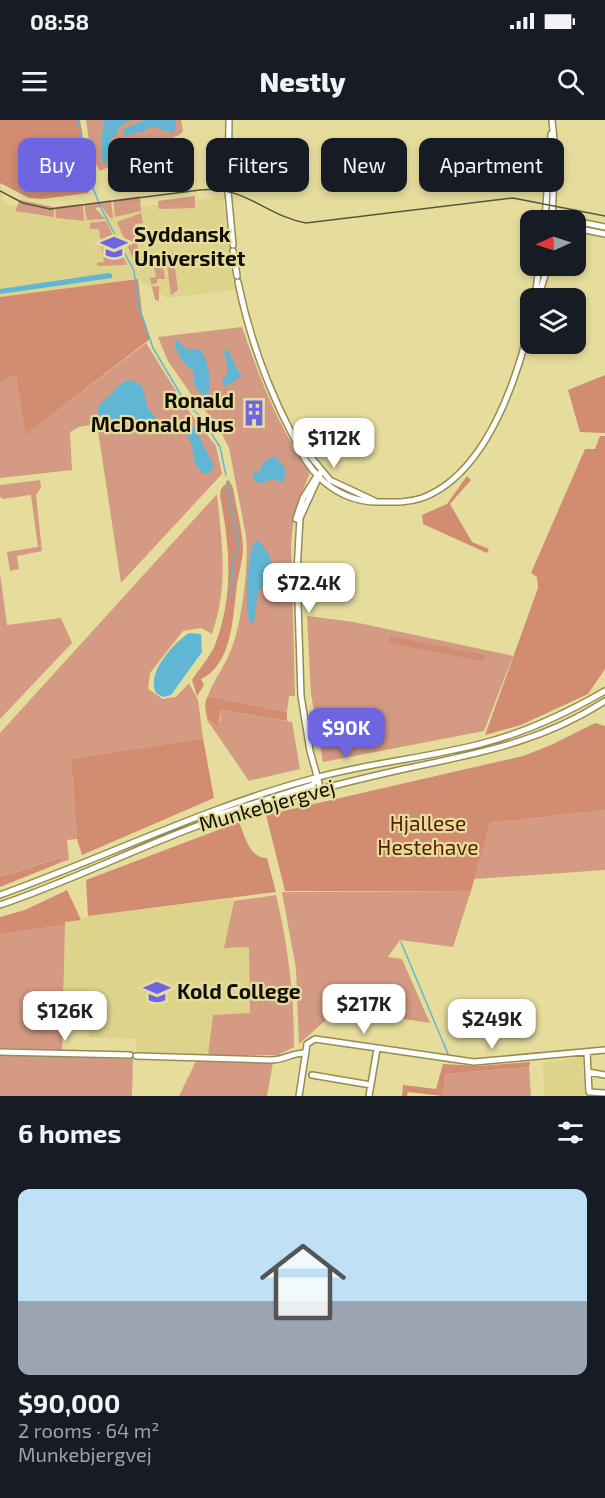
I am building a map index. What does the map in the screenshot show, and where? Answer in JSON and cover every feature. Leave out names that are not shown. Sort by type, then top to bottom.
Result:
[{"type":"street","points":[[229,120],[228,190],[233,248],[238,279],[261,368],[303,457],[319,475],[344,495]]},
{"type":"street","points":[[550,210],[549,158],[552,120]]},
{"type":"street","points":[[551,210],[555,150],[552,120]]},
{"type":"street","points":[[586,224],[605,227]]},
{"type":"street","points":[[586,226],[605,227]]},
{"type":"street","points":[[586,229],[605,234]]},
{"type":"street","points":[[298,532],[306,505],[317,489],[325,488],[361,501],[377,502],[422,498],[437,491],[463,470],[480,446],[506,400],[521,354]]},
{"type":"street","points":[[319,475],[342,488],[377,502]]},
{"type":"street","points":[[319,475],[304,505],[298,532],[301,696],[316,777],[321,790]]},
{"type":"street","name":"Munkebjergvej","points":[[0,895],[196,816],[316,777],[500,738],[547,722],[605,691]]},
{"type":"street","name":"Munkebjergvej","points":[[0,905],[78,876],[187,830],[254,807],[404,769],[483,754],[524,742],[551,731],[605,701]]},
{"type":"street","points":[[187,830],[195,823],[264,798],[313,785],[316,777]]},
{"type":"street","points":[[300,1096],[308,1044],[315,1039],[446,1059],[490,1062],[605,1050]]},
{"type":"street","points":[[369,1096],[377,1049]]},
{"type":"street","points":[[0,1052],[272,1060],[286,1059],[296,1052],[306,1053]]},
{"type":"street","points":[[587,1052],[589,1092],[605,1093]]},
{"type":"street","points":[[588,1072],[605,1075]]},
{"type":"street","points":[[312,1076],[371,1085]]},
{"type":"shaded area","points":[[86,120],[181,120],[183,131],[173,138],[108,138],[108,167],[100,171],[96,163],[96,138],[89,138]]},
{"type":"shaded area","name":"Syddansk Universitet","points":[[0,181],[4,204],[43,214],[109,210],[223,197],[234,290],[167,298],[138,279],[0,297]]},
{"type":"shaded area","points":[[140,196],[141,211],[115,217],[113,200]]},
{"type":"shaded area","points":[[195,196],[195,208],[159,209],[158,201]]},
{"type":"shaded area","points":[[20,200],[54,207],[54,217],[15,211]]},
{"type":"shaded area","points":[[111,200],[113,218],[110,218],[102,207],[95,208],[105,219],[87,220],[84,204]]},
{"type":"shaded area","points":[[83,204],[84,221],[56,218],[55,207]]},
{"type":"shaded area","points":[[141,213],[143,223],[135,224],[139,257],[173,253],[178,290],[171,295],[166,258],[162,258],[165,279],[157,279],[157,283],[152,284],[153,287],[159,286],[159,301],[155,300],[150,278],[156,277],[154,266],[136,265],[117,222]]},
{"type":"shaded area","points":[[106,221],[127,265],[97,266],[97,263],[104,262],[99,229],[90,229],[90,223]]},
{"type":"shaded area","points":[[242,327],[271,402],[288,438],[310,472],[294,515],[291,545],[295,696],[289,696],[287,712],[208,696],[229,656],[235,638],[245,578],[246,536],[229,448],[217,424],[195,400],[168,361],[158,337]]},
{"type":"shaded area","points":[[146,343],[188,410],[216,446],[222,474],[121,583],[97,424],[79,427],[70,432],[72,470],[0,478],[0,382],[16,375],[27,434]]},
{"type":"shaded area","points":[[40,480],[41,488],[36,495],[42,551],[17,556],[19,569],[10,571],[7,552],[38,547],[31,495],[3,499],[0,497],[0,485]]},
{"type":"shaded area","points":[[217,494],[223,564],[221,598],[212,634],[201,628],[183,631],[150,673],[148,689],[163,699],[176,697],[189,683],[198,700],[203,738],[71,759],[77,839],[67,840],[69,860],[62,862],[58,858],[0,877],[0,733]]},
{"type":"shaded area","points":[[0,573],[7,625],[61,618],[72,643],[0,719]]},
{"type":"shaded area","points":[[307,616],[354,622],[513,656],[484,731],[323,762],[311,694]]},
{"type":"shaded area","points":[[221,710],[292,722],[300,769],[249,781],[207,720],[206,711],[213,724],[220,722]]},
{"type":"shaded area","points":[[605,810],[605,870],[474,879],[490,823]]},
{"type":"shaded area","points":[[471,891],[453,947],[400,940],[388,957],[402,959],[430,1023],[338,1009],[299,1044],[296,969],[282,892]]},
{"type":"shaded area","points":[[276,895],[290,970],[294,1047],[278,1055],[208,1055],[213,1015],[250,1013],[249,947],[224,948],[234,901]]},
{"type":"shaded area","name":"Kold College","points":[[234,898],[225,948],[249,947],[250,1013],[213,1015],[208,1055],[136,1052],[136,1039],[89,1037],[89,1023],[63,1022],[65,922],[81,920],[88,916]]},
{"type":"shaded area","points":[[65,925],[62,1050],[0,1048],[0,934]]},
{"type":"shaded area","points":[[0,1055],[133,1059],[132,1096],[0,1096]]},
{"type":"shaded area","points":[[582,1057],[585,1096],[544,1096],[543,1063]]},
{"type":"shaded area","points":[[197,1059],[273,1062],[267,1096],[179,1096]]},
{"type":"shaded area","points":[[529,1067],[531,1096],[443,1096],[445,1074]]},
{"type":"green space","points":[[0,120],[80,120],[83,138],[18,138],[18,192],[88,193],[42,199],[29,198],[0,183]]},
{"type":"green space","points":[[138,279],[142,313],[150,339],[26,435],[16,375],[0,382],[0,297]]},
{"type":"green space","points":[[605,375],[605,433],[580,432],[568,390]]},
{"type":"green space","points":[[600,436],[605,436],[605,669],[588,694],[521,725],[485,735],[538,588],[537,577],[531,573],[585,449],[595,449]]},
{"type":"green space","points":[[467,476],[471,480],[450,504],[472,542],[489,549],[487,553],[423,524],[422,515],[447,504]]},
{"type":"green space","points":[[229,480],[233,488],[243,547],[230,637],[220,662],[212,672],[201,679],[204,685],[197,696],[192,680],[215,645],[228,590],[228,552],[220,496],[221,489]]},
{"type":"green space","points":[[390,636],[486,655],[483,661],[388,643]]},
{"type":"green space","points":[[208,696],[287,712],[287,721],[221,710],[218,726],[206,713],[205,704]]},
{"type":"green space","points":[[320,721],[377,732],[376,739],[319,728]]},
{"type":"green space","name":"Hjallese Hestehave","points":[[595,723],[605,726],[605,810],[490,823],[471,891],[285,891],[266,815],[523,756]]},
{"type":"green space","points":[[203,738],[214,798],[82,855],[77,839],[71,759]]},
{"type":"green space","points":[[239,822],[252,850],[261,857],[267,858],[276,892],[88,916],[86,880]]},
{"type":"green space","points":[[59,858],[62,862],[0,887],[0,877]]},
{"type":"green space","points":[[67,890],[81,920],[65,922],[65,925],[0,934],[0,917],[25,910]]},
{"type":"green space","points":[[530,1062],[529,1067],[445,1074],[443,1096],[408,1092],[407,1096],[402,1096],[403,1085],[436,1089],[443,1064],[478,1066]]},
{"type":"water","points":[[104,120],[130,120],[119,127],[116,135],[108,138],[107,164],[102,158],[101,142]]},
{"type":"water","points":[[145,120],[175,120],[176,128],[172,133],[152,126],[144,131],[123,136],[124,129]]},
{"type":"water","points":[[112,274],[112,278],[0,294],[0,289]]},
{"type":"water","points":[[176,339],[187,349],[200,349],[204,355],[209,373],[208,398],[195,388],[193,370],[180,357],[175,344]]},
{"type":"water","points":[[227,348],[241,377],[224,387],[222,382],[228,371],[224,352]]},
{"type":"water","points":[[131,380],[142,386],[148,408],[157,420],[159,428],[156,432],[150,433],[126,418],[104,420],[98,412],[99,406],[118,387]]},
{"type":"water","points":[[189,425],[194,427],[214,466],[209,474],[204,474],[196,465],[191,445],[185,434]]},
{"type":"water","points":[[275,456],[285,468],[284,483],[272,479],[262,483],[253,481],[254,471],[259,472],[264,462]]},
{"type":"water","points":[[259,541],[268,553],[275,570],[258,592],[254,621],[251,624],[247,608],[248,571],[254,542]]},
{"type":"water","points":[[189,633],[201,634],[202,652],[171,695],[164,697],[157,694],[154,678],[157,669],[175,644]]},
{"type":"waterway","points":[[78,120],[85,168],[101,208],[134,271],[139,307],[153,348],[187,405],[199,415],[220,447],[226,475]]},
{"type":"waterway","points":[[227,481],[238,546],[233,563],[231,597]]},
{"type":"waterway","points":[[401,942],[448,1054]]},
{"type":"tram line","points":[[0,191],[23,203],[50,209],[200,190],[216,190],[243,196],[279,214],[306,223],[513,198],[605,216]]},
{"type":"place","name":"Syddansk Universitet","points":[[114,247]]},
{"type":"place","name":"Ronald McDonald Hus","points":[[254,413]]},
{"type":"place","name":"Kold College","points":[[157,992]]}]
